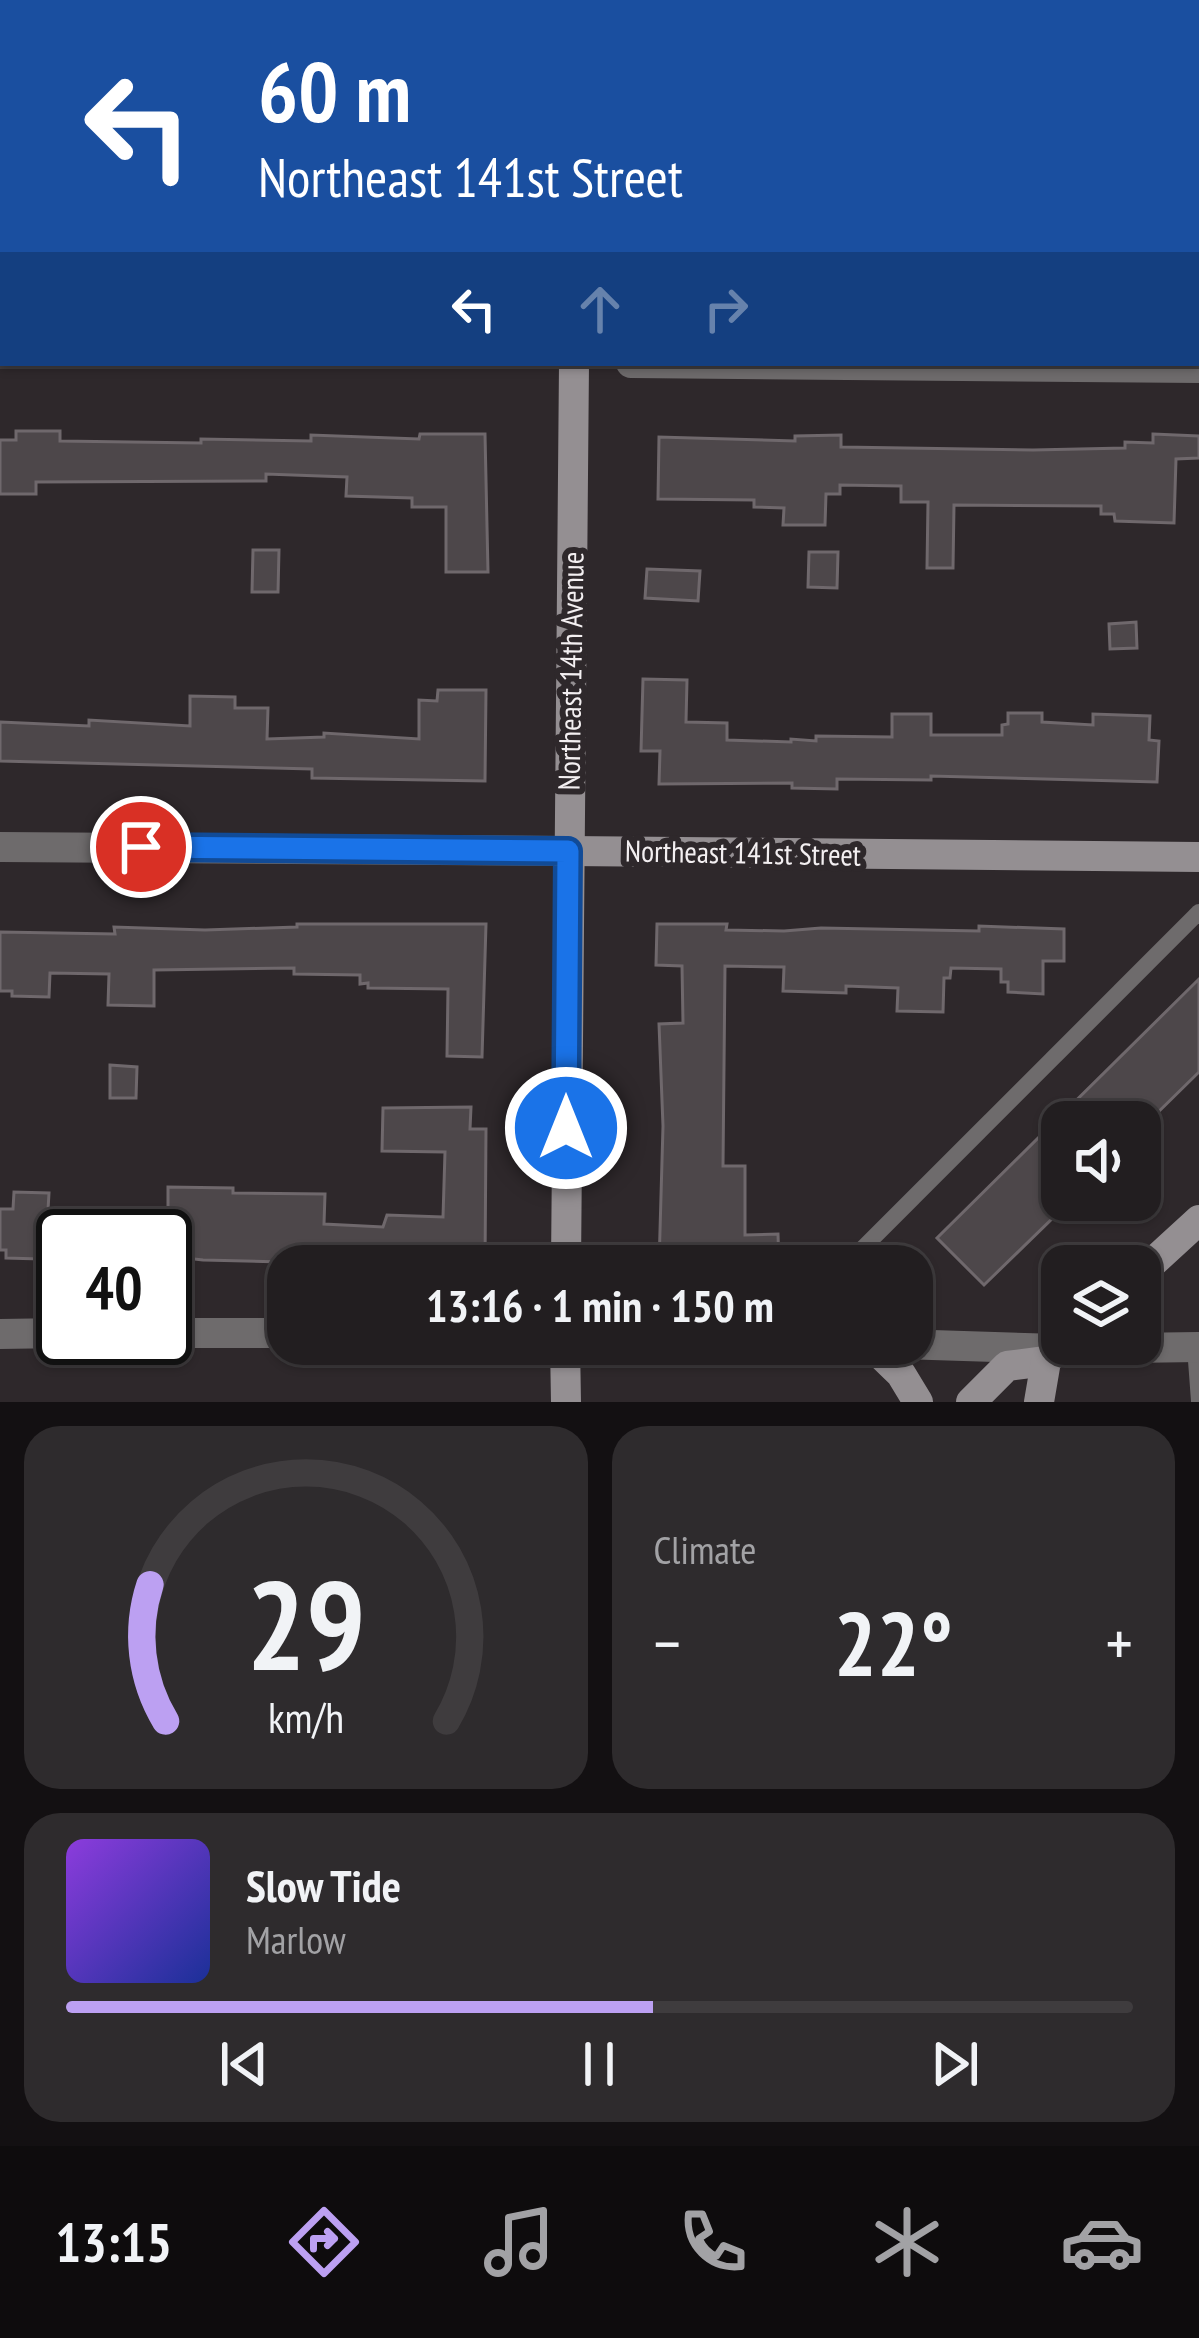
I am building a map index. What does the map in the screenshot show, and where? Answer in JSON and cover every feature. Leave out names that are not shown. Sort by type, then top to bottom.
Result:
[{"type":"street","name":"Northeast 14th Avenue","points":[[566,1245],[574,366]]},
{"type":"street","points":[[972,366],[1199,368]]},
{"type":"street","name":"Northeast 141st Street","points":[[0,847],[1199,857]]},
{"type":"street","points":[[1161,1255],[1199,1220]]},
{"type":"street","points":[[192,1333],[267,1333]]},
{"type":"street","points":[[0,1334],[36,1334]]},
{"type":"street","points":[[933,1345],[1041,1350]]},
{"type":"street","points":[[1161,1348],[1197,1347]]},
{"type":"street","points":[[971,1402],[1007,1366],[1041,1356]]},
{"type":"street","points":[[565,1365],[566,1402]]},
{"type":"street","points":[[892,1365],[918,1402]]},
{"type":"street","points":[[1039,1402],[1051,1365]]},
{"type":"lane","points":[[866,1245],[1199,912]]},
{"type":"lane","points":[[1197,1347],[1199,1401]]},
{"type":"building","points":[[16,431],[60,431],[60,441],[201,443],[201,439],[311,441],[311,435],[419,439],[420,434],[485,434],[488,572],[446,572],[446,507],[412,507],[412,498],[346,496],[347,477],[266,474],[266,481],[36,482],[36,494],[0,494],[0,440],[16,440]]},
{"type":"building","points":[[1153,434],[1199,436],[1199,458],[1176,459],[1174,523],[1115,521],[1114,514],[1101,514],[1101,506],[954,505],[953,568],[927,568],[928,502],[901,502],[901,486],[840,485],[840,494],[826,494],[825,525],[783,525],[784,508],[754,507],[754,500],[658,499],[659,437],[795,441],[795,436],[841,435],[841,447],[1033,450],[1125,448],[1125,442],[1153,443]]},
{"type":"building","points":[[253,550],[279,550],[278,592],[252,592]]},
{"type":"building","points":[[809,552],[838,552],[837,588],[808,587]]},
{"type":"building","points":[[647,569],[700,571],[698,601],[645,598]]},
{"type":"building","points":[[1136,622],[1137,648],[1110,649],[1109,624]]},
{"type":"building","points":[[643,679],[687,680],[686,722],[727,723],[727,740],[892,737],[892,714],[931,714],[931,735],[1002,735],[1008,713],[1042,713],[1042,722],[1093,725],[1093,714],[1150,716],[1149,740],[1159,741],[1157,782],[931,776],[931,780],[837,779],[837,789],[792,788],[792,783],[659,784],[660,751],[641,751]]},
{"type":"building","points":[[438,690],[486,690],[485,781],[312,778],[312,769],[0,761],[0,722],[89,726],[89,720],[190,726],[190,696],[235,697],[235,708],[268,708],[267,739],[324,737],[324,733],[419,739],[419,700],[437,701]]},
{"type":"building","points":[[297,924],[486,924],[482,1057],[447,1056],[448,989],[368,988],[368,983],[360,984],[360,975],[294,974],[294,968],[154,970],[154,1006],[108,1005],[109,974],[50,973],[49,997],[0,991],[0,932],[115,934],[114,927],[205,930]]},
{"type":"building","points":[[657,924],[727,924],[726,930],[784,931],[979,931],[979,926],[1064,929],[1064,961],[1043,961],[1043,994],[1008,992],[1008,982],[1001,982],[1001,969],[951,968],[950,978],[944,978],[943,1012],[897,1011],[898,988],[846,986],[846,993],[783,991],[784,967],[725,966],[723,1166],[745,1166],[745,1235],[778,1234],[778,1245],[660,1245],[663,1126],[659,1024],[683,1023],[682,966],[656,965]]},
{"type":"building","points":[[1199,979],[1199,1072],[1161,1109],[1161,1101],[1076,1101]]},
{"type":"building","points":[[110,1065],[137,1067],[136,1098],[110,1098]]},
{"type":"building","points":[[471,1107],[470,1129],[486,1129],[485,1245],[267,1245],[267,1262],[192,1259],[192,1209],[168,1209],[168,1187],[325,1194],[324,1224],[383,1227],[387,1215],[443,1217],[445,1152],[382,1151],[383,1108]]},
{"type":"building","points":[[1041,1135],[1041,1221],[1050,1221],[984,1285],[937,1238]]},
{"type":"building","points":[[14,1192],[49,1193],[48,1209],[36,1209],[36,1259],[6,1258],[6,1250],[0,1250],[0,1209],[13,1209]]},
{"type":"route","points":[[141,847],[568,851],[566,1128]]}]
